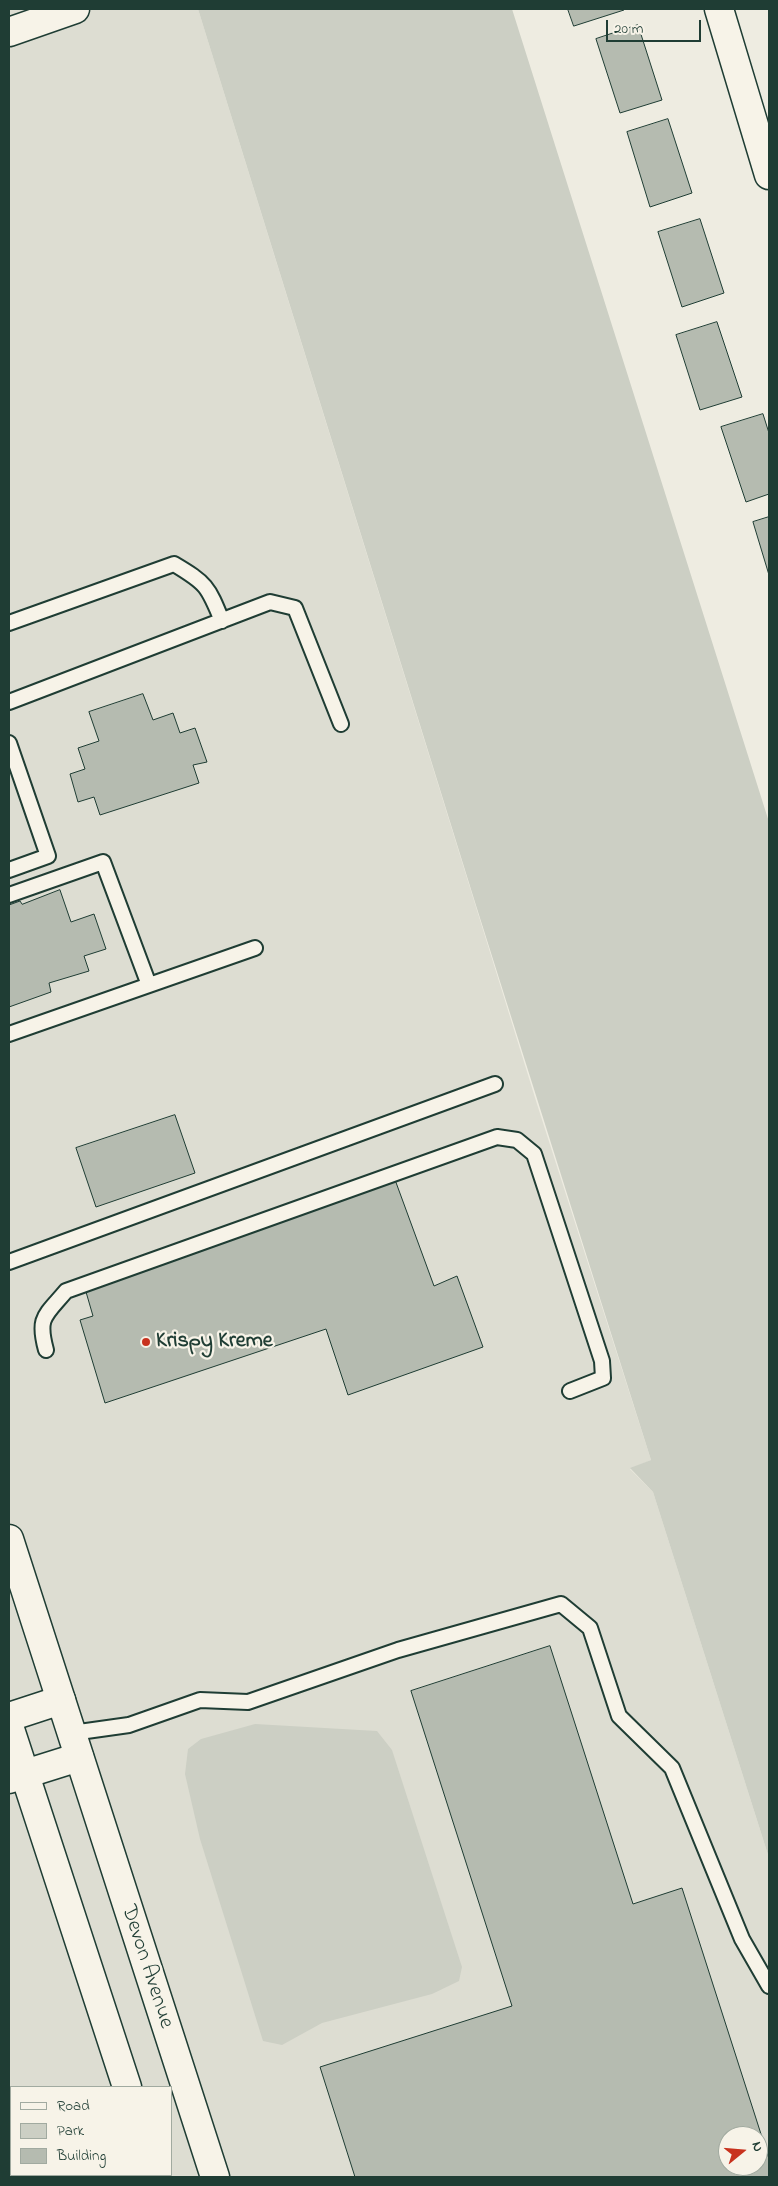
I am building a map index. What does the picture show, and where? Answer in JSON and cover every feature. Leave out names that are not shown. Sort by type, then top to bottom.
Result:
[{"type":"main road","points":[[9,32],[75,9]]},
{"type":"main road","points":[[718,9],[769,175]]},
{"type":"main road","name":"Devon Avenue","points":[[9,1539],[14,1574],[61,1700],[215,2177]]},
{"type":"main road","points":[[9,1717],[61,1700]]},
{"type":"main road","points":[[9,1726],[16,1777],[127,2086]]},
{"type":"main road","points":[[16,1777],[76,1745]]},
{"type":"lane","points":[[9,623],[174,564],[202,580],[213,598],[222,621]]},
{"type":"lane","points":[[9,702],[270,602],[295,608],[341,724]]},
{"type":"lane","points":[[9,743],[48,856],[9,870]]},
{"type":"lane","points":[[9,895],[103,862],[149,985]]},
{"type":"lane","points":[[9,1034],[255,948]]},
{"type":"lane","points":[[9,1262],[495,1084]]},
{"type":"lane","points":[[46,1350],[40,1329],[47,1313],[66,1291],[497,1137],[517,1140],[534,1154],[602,1361],[603,1378],[570,1391]]},
{"type":"lane","points":[[76,1745],[200,1700],[248,1702],[398,1650],[561,1604],[590,1628],[619,1716],[672,1768],[742,1939],[769,1986]]},
{"type":"shaded area","points":[[9,9],[198,9],[537,1104],[651,1460],[630,1469],[653,1492],[769,1858],[769,2177],[9,2177]]},
{"type":"green space","points":[[198,9],[512,9],[769,822],[769,1858],[653,1492],[630,1468],[651,1460],[474,899]]},
{"type":"green space","points":[[255,1724],[377,1731],[392,1750],[462,1967],[459,1981],[432,1994],[322,2023],[282,2045],[263,2041],[200,1839],[185,1774],[188,1749],[201,1739]]},
{"type":"building","points":[[568,9],[623,9],[624,10],[574,26]]},
{"type":"building","points":[[638,25],[662,100],[620,113],[596,39]]},
{"type":"building","points":[[668,119],[692,193],[650,207],[627,132]]},
{"type":"building","points":[[700,219],[724,293],[682,307],[658,232]]},
{"type":"building","points":[[717,322],[742,397],[700,410],[676,335]]},
{"type":"building","points":[[763,414],[769,433],[769,494],[746,502],[721,427]]},
{"type":"building","points":[[769,517],[769,575],[753,522]]},
{"type":"building","points":[[143,694],[153,720],[173,713],[180,733],[195,728],[207,762],[193,765],[199,783],[100,815],[94,797],[78,802],[70,774],[85,769],[78,748],[99,741],[89,712]]},
{"type":"building","points":[[60,890],[71,922],[94,914],[106,949],[84,956],[89,971],[49,983],[51,992],[9,1007],[9,905],[20,901],[22,904]]},
{"type":"building","points":[[175,1115],[195,1173],[96,1207],[76,1148]]},
{"type":"building","points":[[394,1177],[434,1286],[457,1276],[483,1347],[348,1395],[326,1329],[105,1403],[80,1320],[93,1316],[84,1285]]},
{"type":"building","points":[[550,1646],[633,1904],[682,1888],[758,2126],[718,2126],[718,2176],[768,2176],[768,2156],[769,2177],[355,2177],[320,2067],[512,2006],[411,1691]]},
{"type":"building","points":[[9,2107],[10,2176],[31,2177],[9,2177]]},
{"type":"place","name":"Krispy Kreme","points":[[146,1342]]}]
